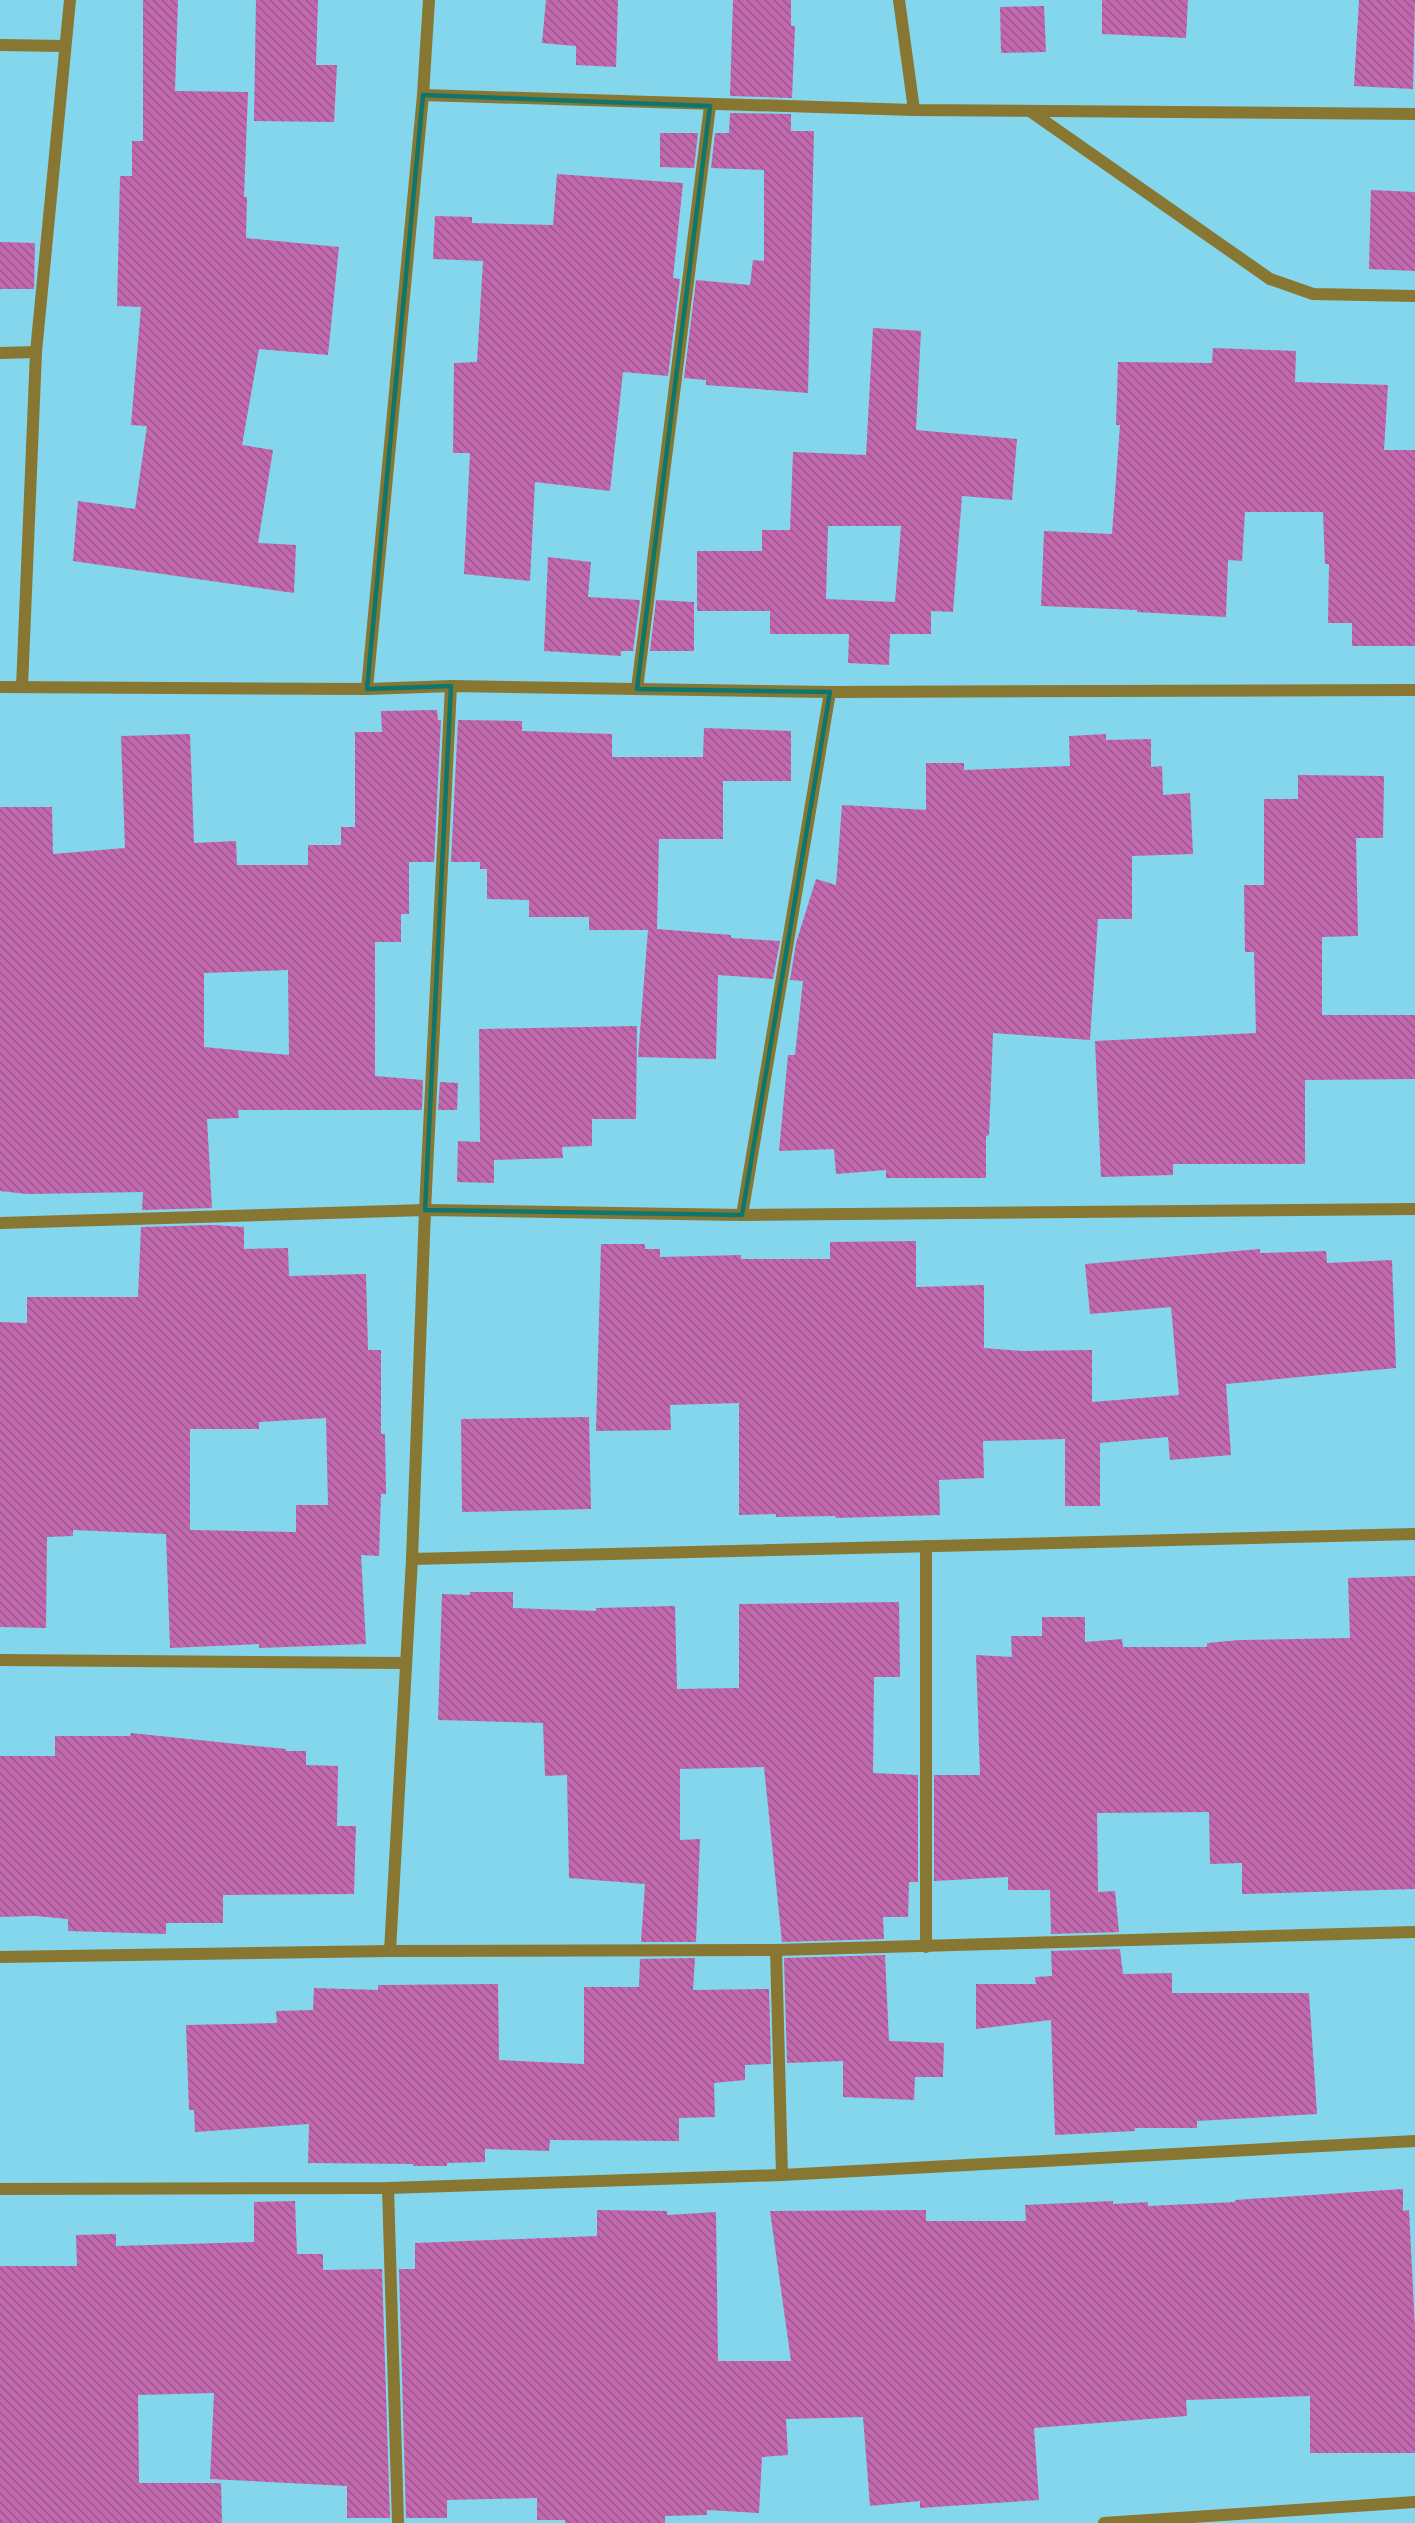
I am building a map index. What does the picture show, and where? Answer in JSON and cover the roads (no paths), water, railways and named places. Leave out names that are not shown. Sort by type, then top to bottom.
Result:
[{"type":"street","points":[[22,687],[36,352],[70,0]]},
{"type":"street","points":[[367,689],[423,95],[429,0]]},
{"type":"street","points":[[899,0],[914,110]]},
{"type":"street","points":[[0,45],[65,46]]},
{"type":"street","points":[[423,95],[710,106],[914,110],[1415,114]]},
{"type":"street","points":[[637,689],[710,106]]},
{"type":"street","points":[[1030,111],[1270,279],[1313,294],[1415,296]]},
{"type":"street","points":[[0,353],[36,352]]},
{"type":"street","points":[[390,1951],[412,1559],[425,1210],[451,686]]},
{"type":"street","points":[[0,687],[367,689],[451,686],[830,692],[1415,690]]},
{"type":"street","points":[[742,1215],[830,692]]},
{"type":"street","points":[[0,1222],[425,1210],[742,1215],[1415,1209]]},
{"type":"street","points":[[412,1559],[1415,1534]]},
{"type":"street","points":[[926,1947],[927,1546]]},
{"type":"street","points":[[0,1660],[405,1663]]},
{"type":"street","points":[[0,1957],[390,1951],[776,1950],[1415,1932]]},
{"type":"street","points":[[776,1950],[782,2175]]},
{"type":"street","points":[[0,2189],[388,2188],[782,2175],[1415,2141]]},
{"type":"street","points":[[388,2188],[398,2523]]},
{"type":"street","points":[[1104,2523],[1415,2502]]}]
